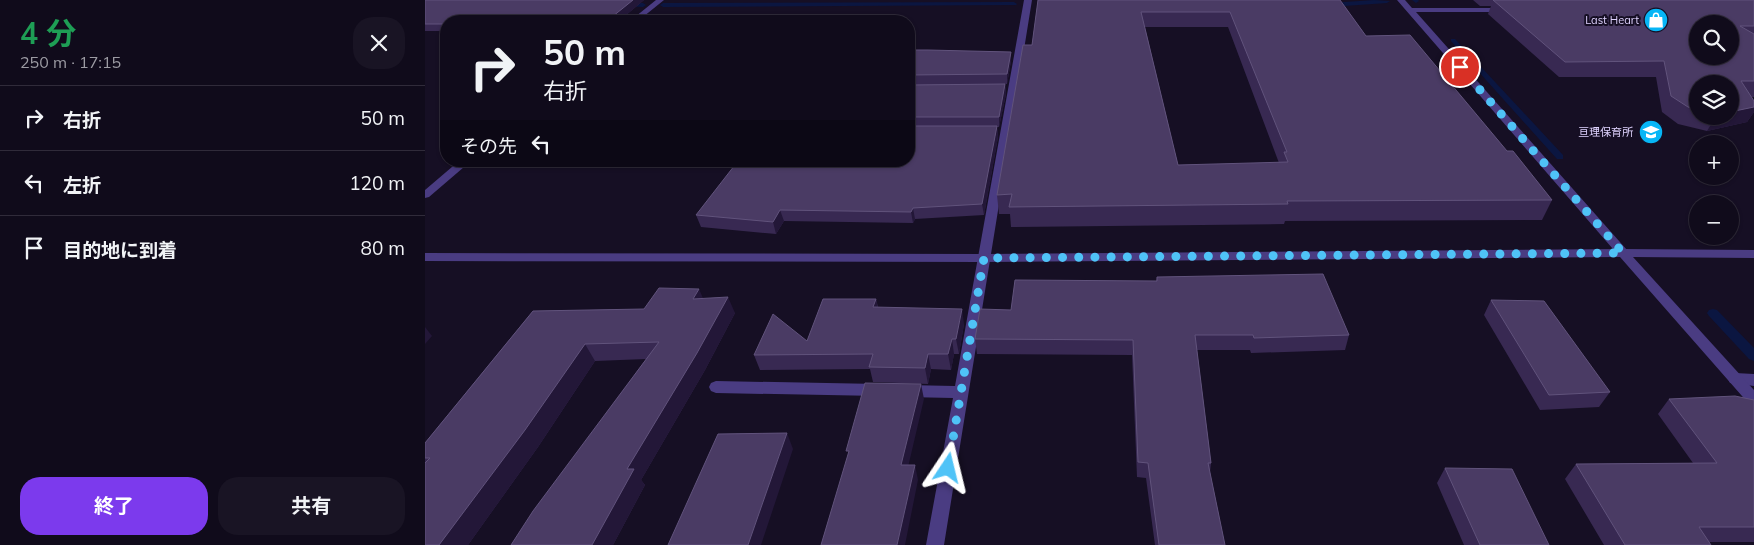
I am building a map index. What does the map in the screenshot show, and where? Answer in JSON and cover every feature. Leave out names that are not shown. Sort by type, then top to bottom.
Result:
[{"type":"street","points":[[641,15],[660,0]]},
{"type":"street","points":[[935,545],[984,258],[1000,132],[1028,0]]},
{"type":"street","points":[[1401,0],[1754,400]]},
{"type":"street","points":[[1409,10],[1515,10]]},
{"type":"street","points":[[425,195],[459,167]]},
{"type":"street","points":[[425,257],[984,258],[1623,253],[1754,254]]},
{"type":"street","points":[[1735,379],[1754,380]]},
{"type":"street","points":[[716,387],[961,392]]},
{"type":"building","points":[[425,0],[633,0],[614,15],[440,15],[440,24],[425,24]]},
{"type":"building","points":[[1038,0],[1340,0],[1366,36],[1410,35],[1507,151],[1513,151],[1552,200],[1287,201],[1288,204],[1009,207],[1012,194],[997,195],[1023,45],[1032,45]],"holes":[[[1141,12],[1230,12],[1287,152],[1284,152],[1288,162],[1178,165]]]},
{"type":"building","points":[[1493,0],[1754,0],[1754,26],[1740,26],[1754,34],[1754,81],[1741,81],[1754,101],[1754,107],[1739,110],[1739,75],[1689,75],[1688,107],[1671,96],[1664,61],[1565,62]]},
{"type":"building","points":[[915,50],[1011,52],[1007,74],[915,75]]},
{"type":"building","points":[[1005,84],[999,117],[915,117],[915,85]]},
{"type":"building","points":[[915,126],[997,126],[982,204],[913,208],[911,212],[780,210],[773,222],[696,215],[733,167],[915,167]]},
{"type":"building","points":[[1323,274],[1349,335],[1254,338],[1253,335],[1195,335],[1211,463],[1208,463],[1225,545],[1159,545],[1148,463],[1138,462],[1133,340],[975,339],[980,309],[1011,310],[1015,280],[1157,281],[1157,277]]},
{"type":"building","points":[[659,288],[699,289],[693,299],[728,297],[697,353],[627,469],[634,469],[592,545],[511,545],[533,511],[659,342],[585,344],[525,430],[439,545],[425,545],[425,463],[430,458],[425,458],[425,443],[533,311],[644,309]]},
{"type":"building","points":[[823,299],[876,299],[873,307],[962,309],[956,339],[952,339],[948,354],[928,354],[925,368],[869,367],[873,354],[754,355],[773,314],[807,341]]},
{"type":"building","points":[[1491,300],[1544,301],[1610,392],[1549,395]]},
{"type":"building","points":[[865,383],[921,384],[901,465],[915,465],[897,545],[821,545],[849,451],[846,451]]},
{"type":"building","points":[[1735,396],[1754,400],[1754,527],[1699,527],[1711,545],[1625,545],[1576,464],[1717,463],[1669,399]]},
{"type":"building","points":[[787,433],[748,545],[668,545],[718,434]]},
{"type":"building","points":[[1445,468],[1512,469],[1549,545],[1480,545]]},
{"type":"waterway","points":[[1330,5],[1387,1]]},
{"type":"waterway","points":[[663,5],[1014,4]]},
{"type":"waterway","points":[[624,5],[643,5]]},
{"type":"waterway","points":[[1453,40],[1560,157]]},
{"type":"waterway","points":[[1713,313],[1754,356]]},
{"type":"place","name":"Last Heart","points":[[1656,20]]},
{"type":"place","name":"亘理保育所","points":[[1651,132]]},
{"type":"route","points":[[948,468],[984,258],[1623,253],[1460,67]]}]
